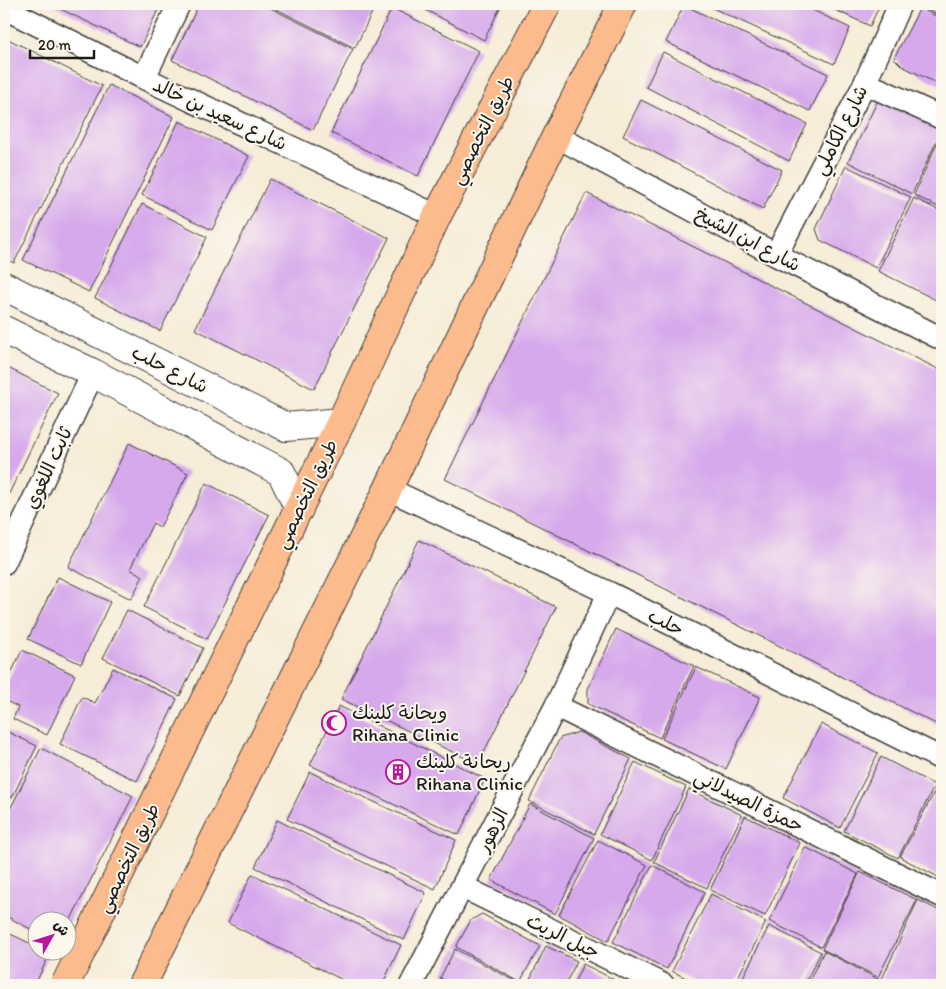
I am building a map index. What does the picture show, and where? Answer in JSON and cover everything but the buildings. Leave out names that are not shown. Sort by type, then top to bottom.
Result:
[{"type":"main road","name":"طريق التخصصي","points":[[65,985],[342,422],[437,216],[547,4]]},
{"type":"main road","points":[[142,985],[388,489],[556,136],[623,4]]},
{"type":"street","points":[[144,78],[179,4]]},
{"type":"street","name":"شارع الكاملي","points":[[776,255],[865,83],[900,4]]},
{"type":"street","name":"شارع سعيد بن خالد","points":[[4,8],[144,78],[437,216]]},
{"type":"street","points":[[865,83],[942,118]]},
{"type":"street","name":"شارع ابن الشيخ","points":[[556,136],[776,255],[942,339]]},
{"type":"street","name":"شارع حلب","points":[[4,286],[286,427],[342,422]]},
{"type":"street","name":"شارع حلب","points":[[4,330],[93,373],[281,472],[299,509]]},
{"type":"street","name":"ثابت اللغوي","points":[[4,563],[93,373]]},
{"type":"street","points":[[205,432],[232,439],[248,440],[256,433],[259,427],[256,418],[222,395]]},
{"type":"street","name":"حلب","points":[[388,489],[609,593],[942,759]]},
{"type":"street","name":"الزهور","points":[[411,985],[556,706],[609,593]]},
{"type":"street","name":"حمزة الصيدلاني","points":[[556,706],[942,896]]},
{"type":"street","name":"جبل الريث","points":[[463,887],[663,985]]},
{"type":"place","name":"ويحانة كلينك Rihana Clinic","points":[[334,723]]},
{"type":"place","name":"ريحانة كلينك Rihana Clinic","points":[[398,772]]}]
